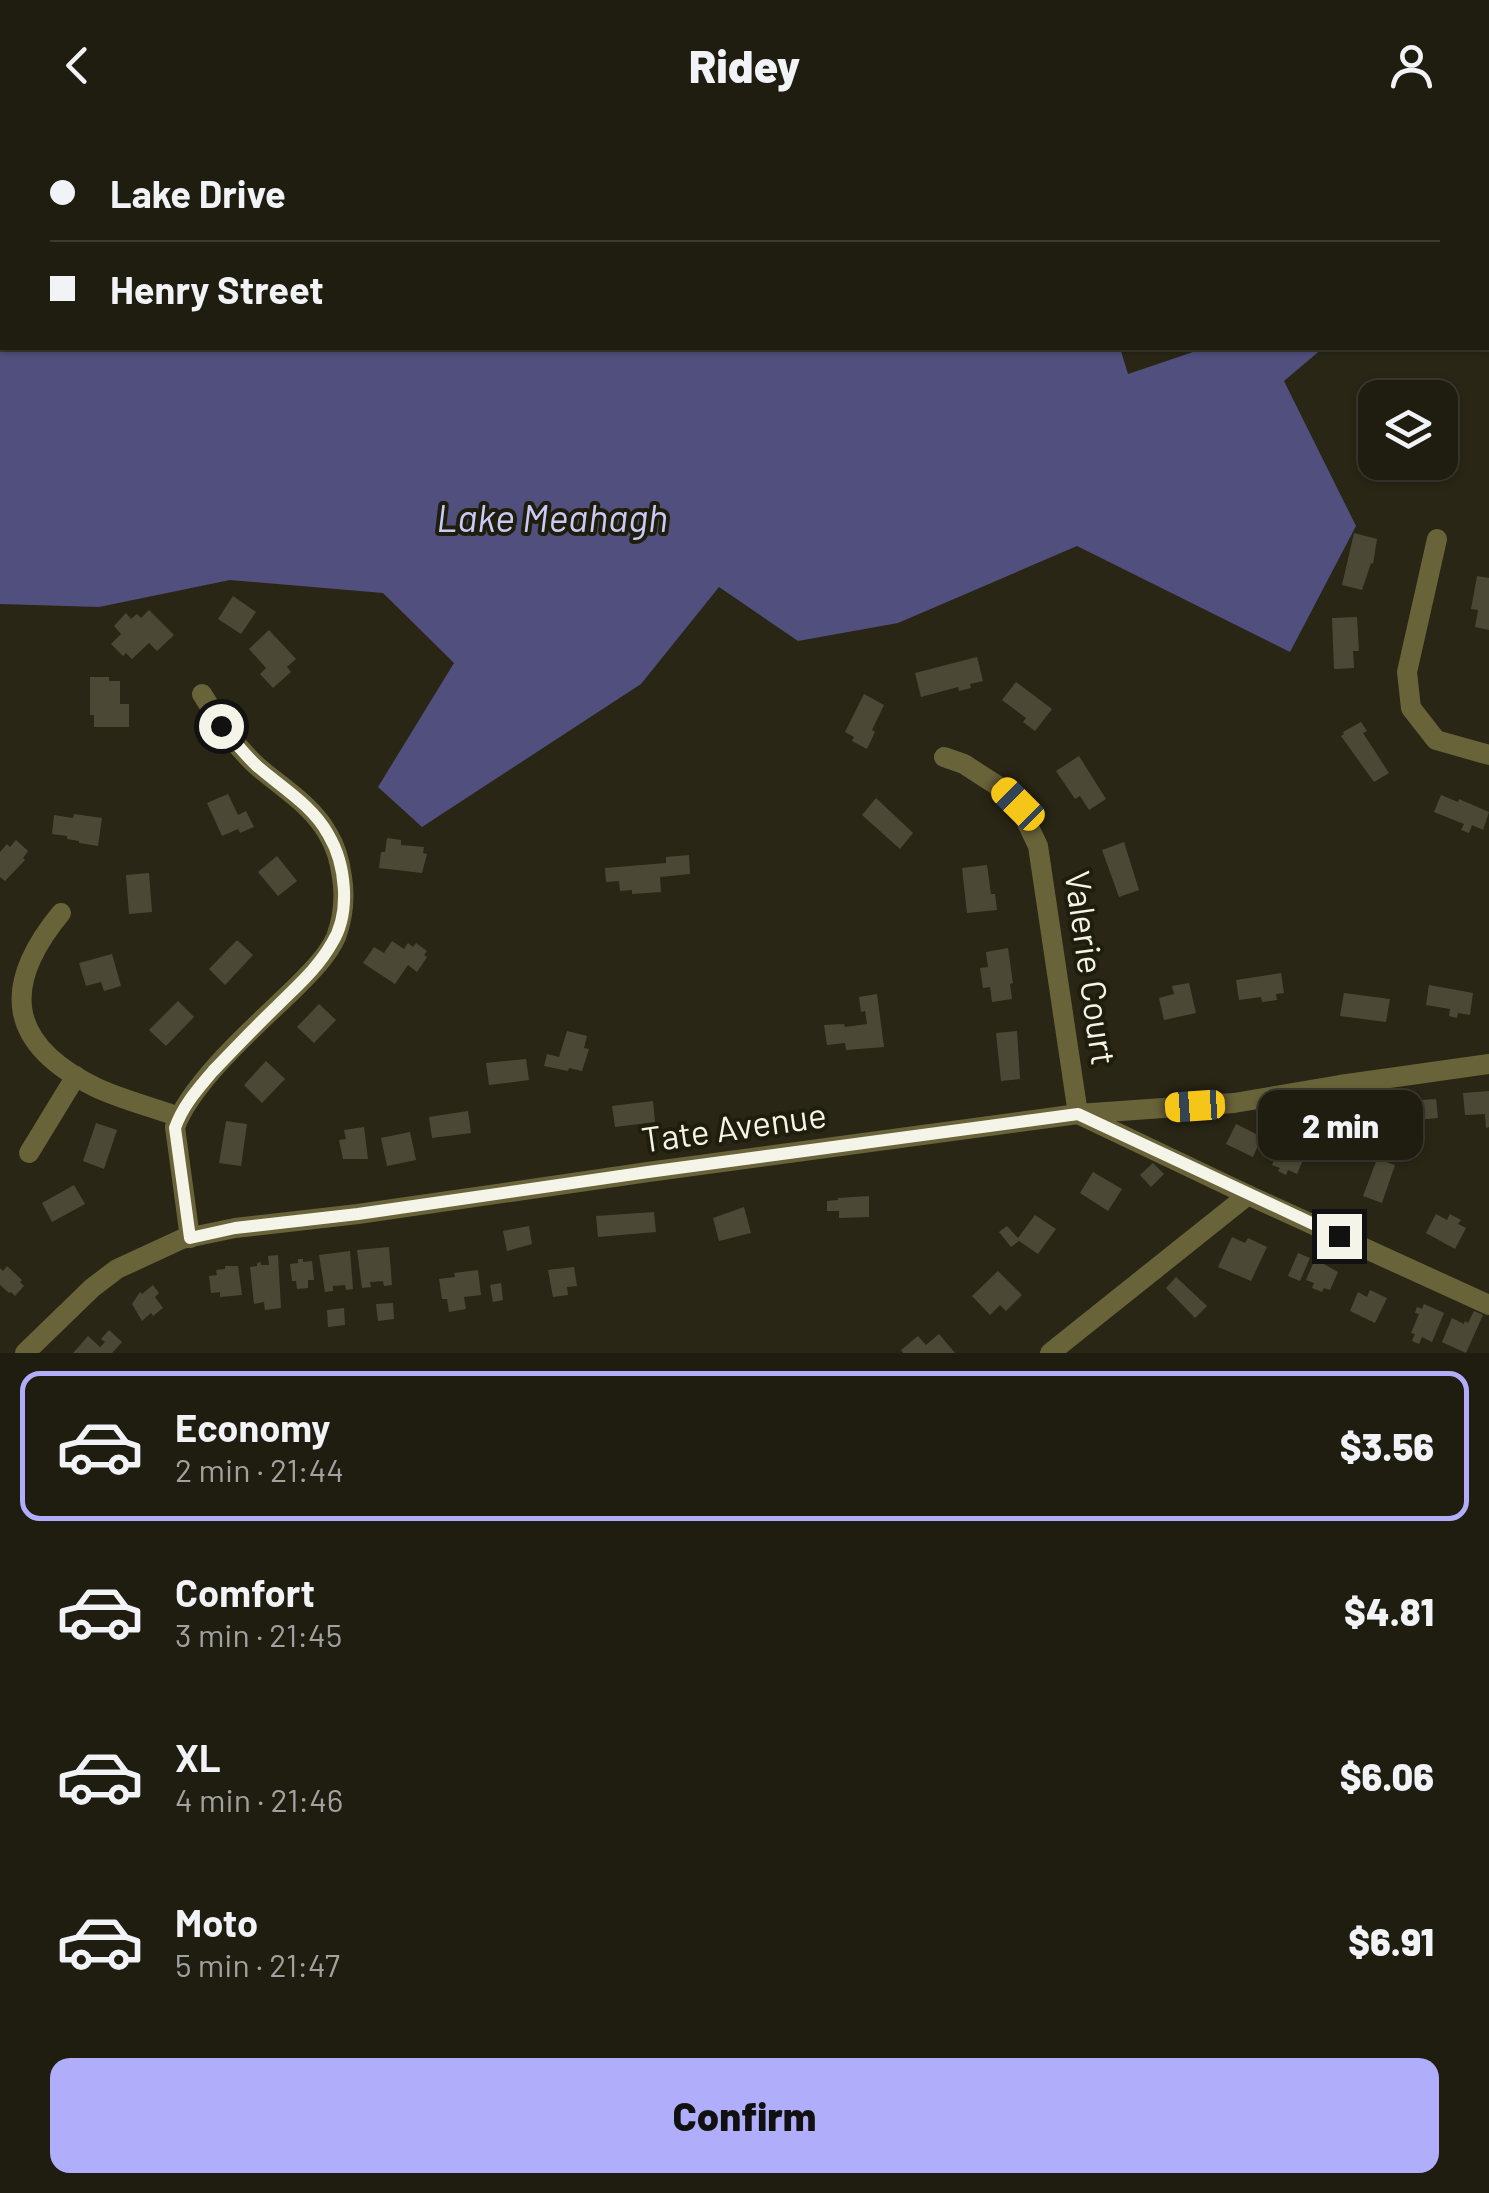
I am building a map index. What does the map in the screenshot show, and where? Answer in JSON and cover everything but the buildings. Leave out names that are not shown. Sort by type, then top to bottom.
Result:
[{"type":"street","points":[[1437,539],[1406,672],[1410,708],[1436,740],[1489,755]]},
{"type":"street","points":[[190,1238],[175,1128],[179,1117],[190,1097],[239,1042],[314,969],[335,940],[344,890],[340,862],[314,813],[254,763],[221,726],[202,694]]},
{"type":"street","name":"Valerie Court","points":[[944,757],[964,764],[1018,804],[1038,846],[1078,1114]]},
{"type":"street","points":[[61,913],[40,934],[16,986],[19,1022],[56,1064],[76,1076],[99,1089],[179,1117]]},
{"type":"street","name":"Tate Avenue","points":[[25,1353],[92,1288],[118,1270],[182,1239],[235,1228],[1078,1114],[1234,1103],[1489,1064]]},
{"type":"street","points":[[29,1153],[76,1076]]},
{"type":"street","points":[[1078,1114],[1489,1306]]},
{"type":"street","points":[[1050,1353],[1248,1195]]},
{"type":"water","name":"Lake Meahagh","points":[[0,350],[1121,350],[1128,374],[1197,350],[1321,350],[1284,381],[1356,526],[1290,652],[1077,546],[898,623],[798,641],[719,587],[641,684],[422,827],[378,787],[454,663],[383,593],[230,580],[99,607],[0,604]]},
{"type":"route","points":[[221,726],[254,763],[314,813],[340,862],[344,890],[335,940],[314,969],[239,1042],[190,1097],[179,1117],[175,1128],[190,1238],[235,1228],[1078,1114],[1339,1236]]}]
